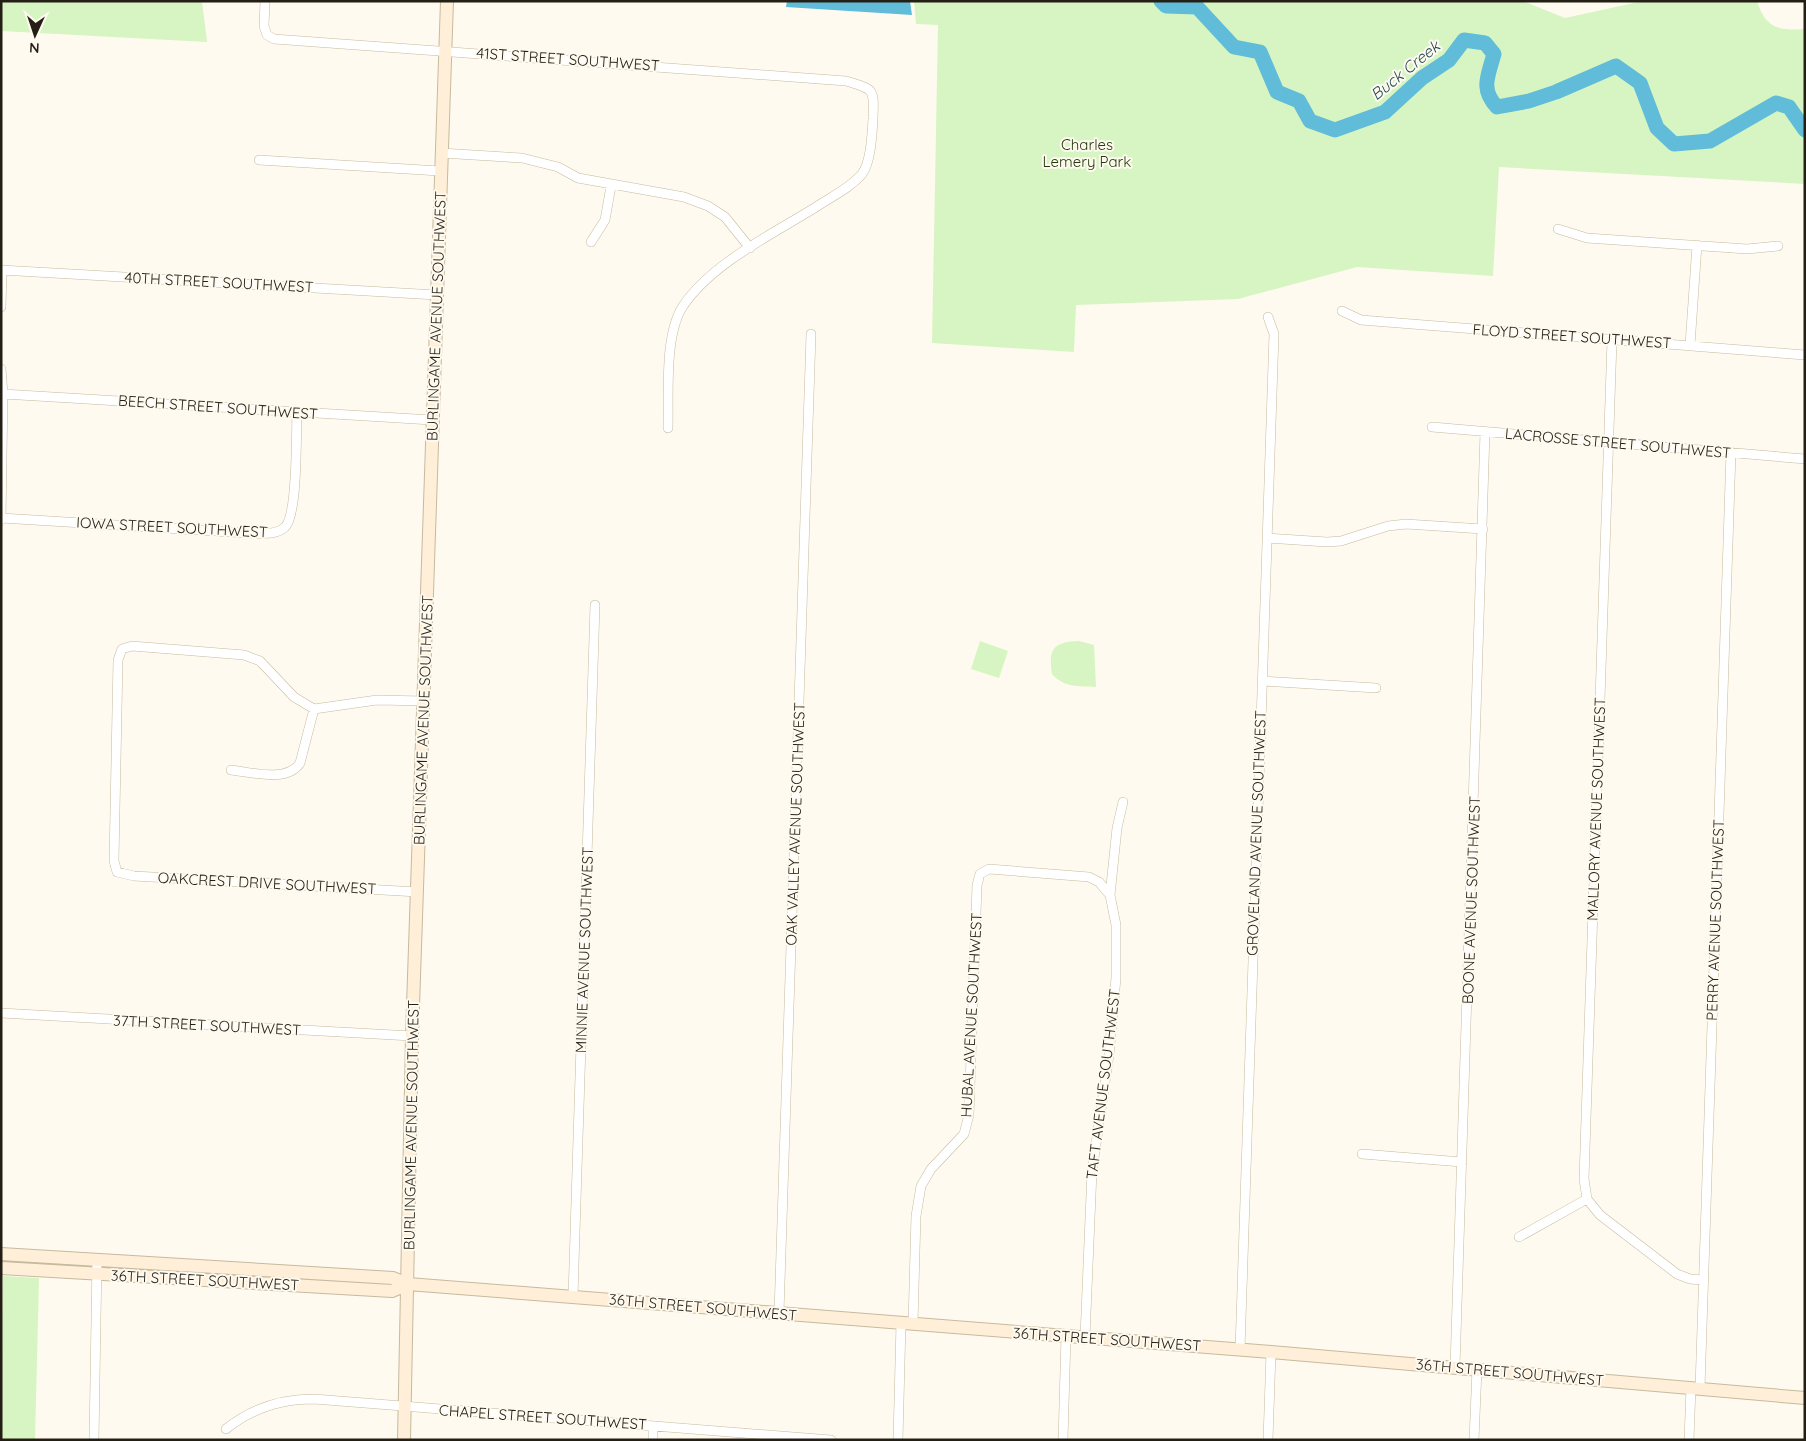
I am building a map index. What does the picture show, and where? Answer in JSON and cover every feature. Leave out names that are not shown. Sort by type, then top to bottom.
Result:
[{"type":"street","name":"41ST STREET SOUTHWEST","points":[[265,1],[264,26],[267,35],[274,39],[445,50],[846,81],[868,88],[874,96],[872,142],[863,173],[846,188],[750,248]]},
{"type":"street","name":"BURLINGAME AVENUE SOUTHWEST","points":[[404,1440],[412,1036],[437,295],[440,153],[447,1]]},
{"type":"street","points":[[440,153],[522,158],[558,167],[578,178],[611,186],[684,198],[708,206],[725,217],[750,248],[707,278],[682,308],[671,343],[668,428]]},
{"type":"street","points":[[259,160],[440,171]]},
{"type":"street","points":[[591,242],[604,220],[611,186]]},
{"type":"street","points":[[1558,228],[1587,238],[1747,249],[1778,246]]},
{"type":"street","points":[[1690,345],[1697,245]]},
{"type":"street","points":[[1,307],[2,270]]},
{"type":"street","name":"40TH STREET SOUTHWEST","points":[[2,270],[437,295]]},
{"type":"street","name":"FLOYD STREET SOUTHWEST","points":[[1342,311],[1361,320],[1805,355]]},
{"type":"street","name":"GROVELAND AVENUE SOUTHWEST","points":[[1240,1349],[1274,334],[1268,317]]},
{"type":"street","name":"OAK VALLEY AVENUE SOUTHWEST","points":[[779,1313],[811,334]]},
{"type":"street","name":"MALLORY AVENUE SOUTHWEST","points":[[1587,1199],[1584,1169],[1612,340]]},
{"type":"street","points":[[1,370],[3,394],[1,519]]},
{"type":"street","name":"BEECH STREET SOUTHWEST","points":[[3,394],[432,420]]},
{"type":"street","name":"IOWA STREET SOUTHWEST","points":[[1,519],[278,532],[286,527],[293,506],[297,412]]},
{"type":"street","name":"LACROSSE STREET SOUTHWEST","points":[[1432,427],[1805,459]]},
{"type":"street","name":"BOONE AVENUE SOUTHWEST","points":[[1455,1367],[1485,432]]},
{"type":"street","name":"PERRY AVENUE SOUTHWEST","points":[[1689,1440],[1695,1388],[1702,1280],[1731,452]]},
{"type":"street","points":[[1267,538],[1326,542],[1342,541],[1388,526],[1406,524],[1483,529]]},
{"type":"street","name":"MINNIE AVENUE SOUTHWEST","points":[[573,1296],[595,605]]},
{"type":"street","name":"OAKCREST DRIVE SOUTHWEST","points":[[314,709],[294,697],[260,661],[244,655],[132,646],[122,649],[118,660],[114,861],[117,872],[134,876],[418,892]]},
{"type":"street","points":[[1262,681],[1376,688]]},
{"type":"street","points":[[231,770],[281,775],[297,769],[314,709],[377,700],[424,701]]},
{"type":"street","name":"TAFT AVENUE SOUTHWEST","points":[[1085,1337],[1092,1171],[1109,1055],[1116,978],[1116,925],[1110,896],[1117,828],[1123,802]]},
{"type":"street","name":"HUBAL AVENUE SOUTHWEST","points":[[898,1440],[916,1216],[921,1186],[931,1169],[964,1134],[969,1115],[977,885],[980,874],[989,869],[1089,877],[1099,882],[1110,896]]},
{"type":"street","name":"37TH STREET SOUTHWEST","points":[[1,1013],[412,1036]]},
{"type":"street","points":[[1362,1154],[1462,1162]]},
{"type":"street","points":[[1519,1237],[1587,1199],[1600,1215],[1677,1274],[1690,1279],[1702,1280]]},
{"type":"street","name":"36TH STREET SOUTHWEST","points":[[1,1254],[393,1278],[408,1284],[1477,1368],[1805,1398]]},
{"type":"street","points":[[94,1440],[97,1260]]},
{"type":"street","name":"36TH STREET SOUTHWEST","points":[[1,1268],[392,1291],[408,1284]]},
{"type":"street","points":[[256,1282],[290,1277],[296,1272]]},
{"type":"street","points":[[1063,1440],[1066,1336]]},
{"type":"street","points":[[1268,1440],[1271,1352]]},
{"type":"street","points":[[1474,1440],[1477,1368]]},
{"type":"street","name":"CHAPEL STREET SOUTHWEST","points":[[226,1429],[254,1410],[284,1400],[314,1399],[831,1440]]},
{"type":"street","points":[[653,1426],[653,1440]]},
{"type":"green space","points":[[1,1],[202,1],[207,42],[1,31]]},
{"type":"green space","name":"Charles Lemery Park","points":[[914,1],[1523,1],[1565,18],[1643,1],[1757,1],[1764,17],[1774,26],[1788,29],[1805,29],[1805,184],[1499,167],[1493,276],[1357,267],[1238,299],[1076,305],[1074,352],[932,343],[938,25],[916,24]]},
{"type":"green space","points":[[980,641],[1008,651],[999,678],[971,669]]},
{"type":"green space","points":[[1079,641],[1094,645],[1096,687],[1067,684],[1052,674],[1051,658],[1055,648],[1064,643]]},
{"type":"green space","points":[[3,1276],[39,1278],[35,1440],[1,1440]]},
{"type":"water","points":[[787,1],[910,1],[912,15],[786,7]]},
{"type":"waterway","name":"Buck Creek","points":[[1161,1],[1166,6],[1197,7],[1234,47],[1260,52],[1277,92],[1299,101],[1310,121],[1335,130],[1385,112],[1422,78],[1449,60],[1464,40],[1485,43],[1494,54],[1487,88],[1497,107],[1529,101],[1556,92],[1616,66],[1640,83],[1657,128],[1674,144],[1710,141],[1776,103],[1789,107],[1805,130]]}]
